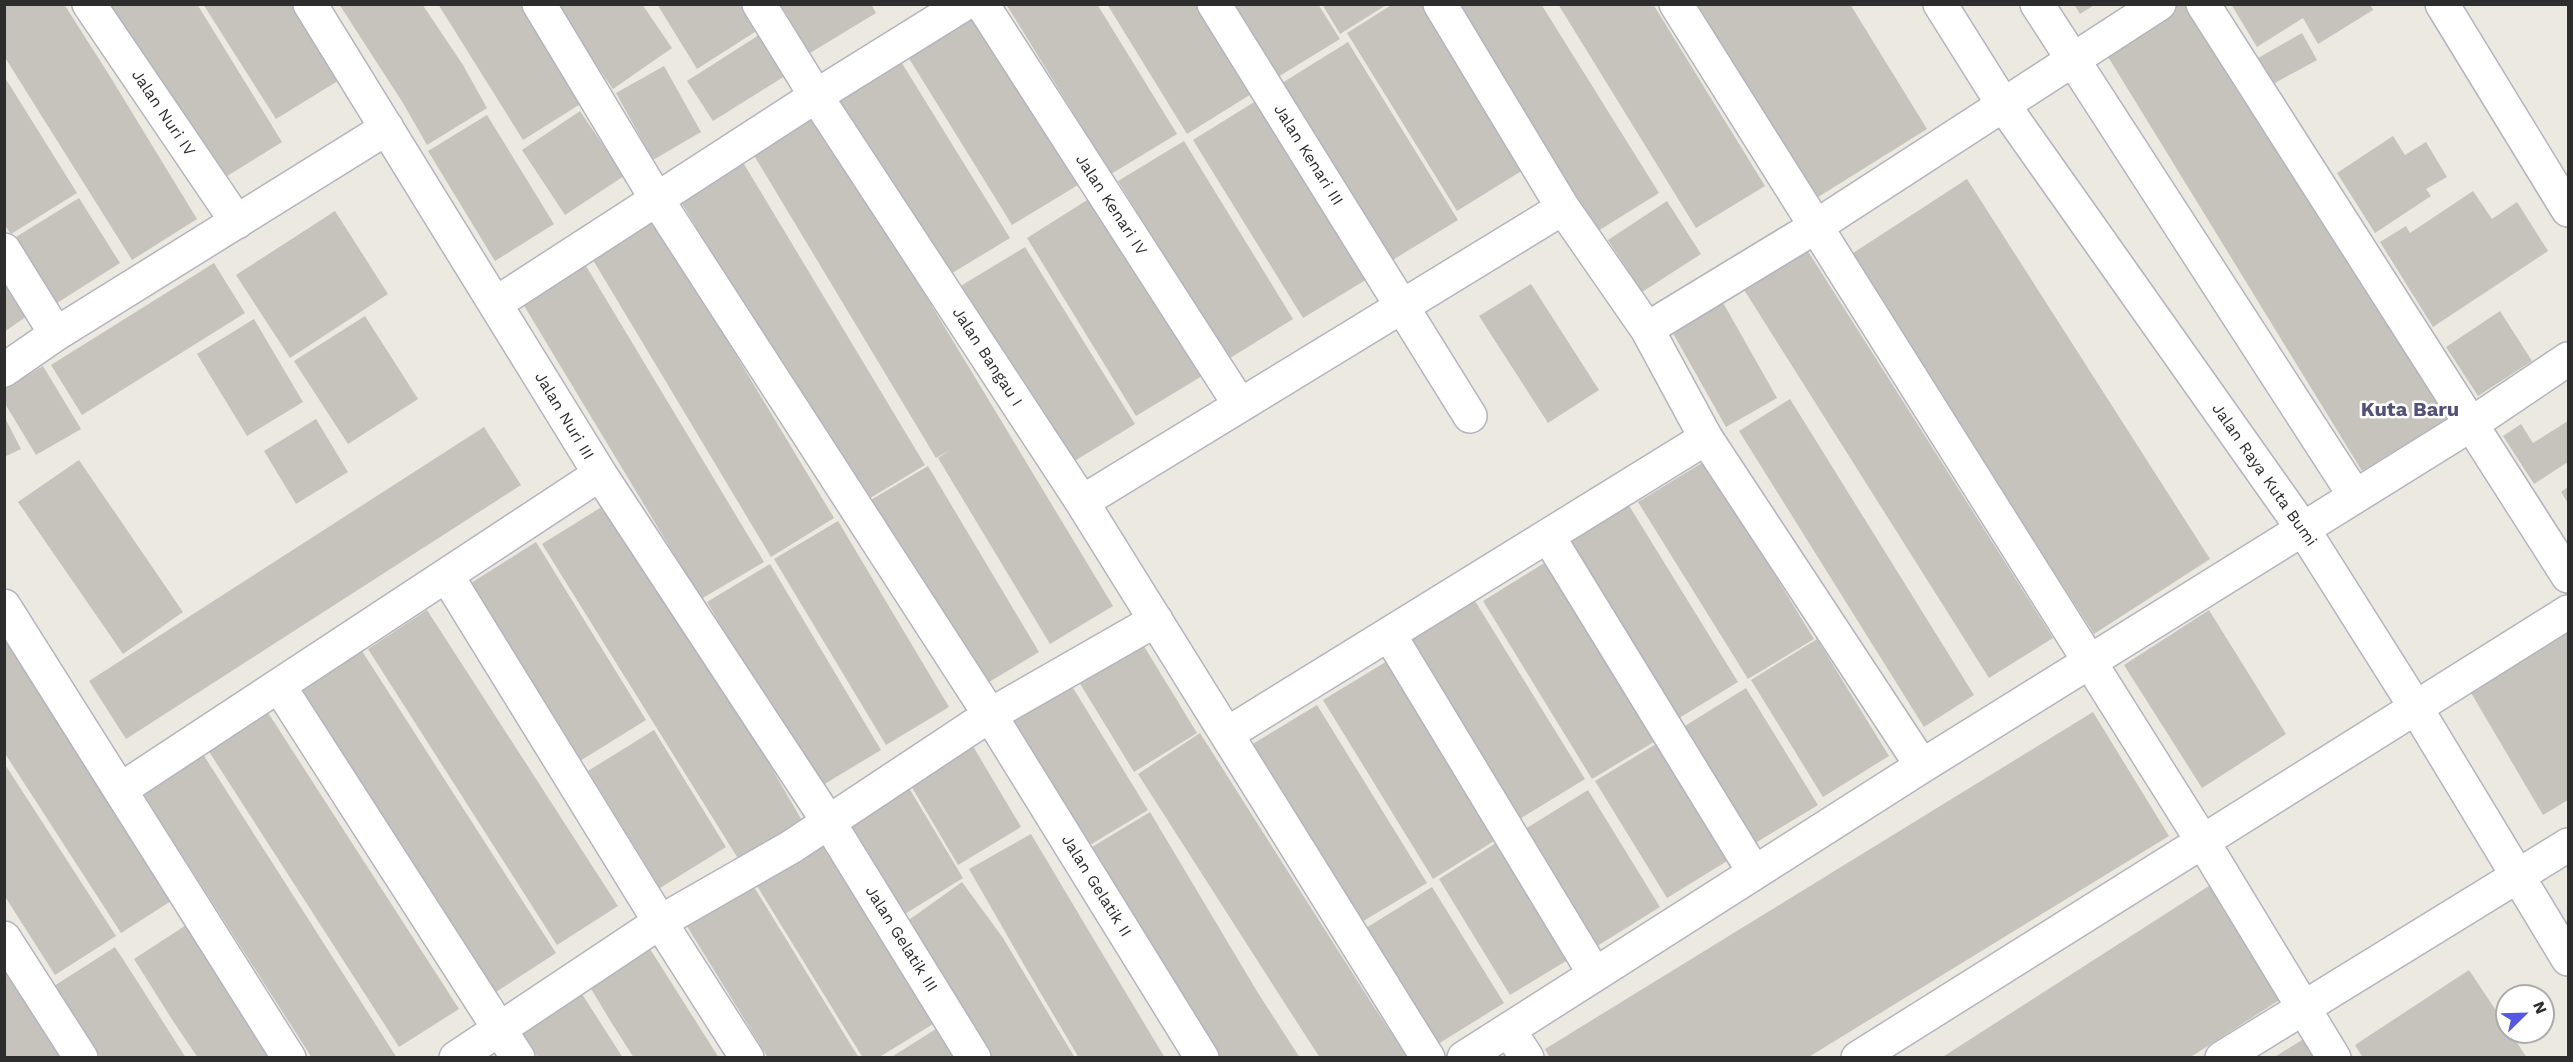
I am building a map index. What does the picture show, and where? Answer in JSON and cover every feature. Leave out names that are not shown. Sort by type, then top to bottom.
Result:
[{"type":"street","name":"Jalan Nuri IV","points":[[89,4],[237,222]]},
{"type":"street","name":"Jalan Nuri III","points":[[310,4],[600,474],[828,821]]},
{"type":"street","name":"Jalan Gelatik II","points":[[538,4],[656,198],[990,715],[1202,1058]]},
{"type":"street","name":"Jalan Bangau I","points":[[759,4],[816,96],[1082,502],[1428,1058]]},
{"type":"street","points":[[495,304],[656,198],[964,4]]},
{"type":"street","name":"Jalan Kenari IV","points":[[982,4],[1240,405]]},
{"type":"street","name":"Jalan Kenari III","points":[[1214,4],[1470,416]]},
{"type":"street","points":[[1440,4],[1563,208],[1647,329],[1706,438],[1922,766]]},
{"type":"street","points":[[1676,4],[2203,842],[2334,1058]]},
{"type":"street","name":"Jalan Raya Kuta Bumi","points":[[1940,4],[2004,106],[2303,529],[2416,708],[2568,959]]},
{"type":"street","points":[[2037,4],[2355,496]]},
{"type":"street","points":[[1647,329],[1815,227],[2159,4]]},
{"type":"street","points":[[2203,4],[2568,576]]},
{"type":"street","points":[[2442,4],[2568,210]]},
{"type":"street","points":[[4,370],[56,334],[387,128]]},
{"type":"street","points":[[1082,502],[1563,208]]},
{"type":"street","points":[[4,250],[56,334]]},
{"type":"street","points":[[1464,1058],[1922,766],[2470,425],[2568,359]]},
{"type":"street","points":[[1227,734],[1706,438]]},
{"type":"street","points":[[120,790],[600,474]]},
{"type":"street","points":[[1548,536],[1754,872]]},
{"type":"street","points":[[447,576],[660,922],[747,1058]]},
{"type":"street","points":[[4,606],[289,1058]]},
{"type":"street","points":[[1858,1058],[2568,612]]},
{"type":"street","points":[[456,1058],[660,922],[752,871],[990,715],[1156,620]]},
{"type":"street","points":[[1389,634],[1594,974]]},
{"type":"street","points":[[279,686],[518,1058]]},
{"type":"street","name":"Jalan Gelatik III","points":[[828,821],[974,1058]]},
{"type":"street","points":[[2222,1058],[2518,878],[2565,855]]},
{"type":"street","points":[[4,938],[81,1058]]},
{"type":"street","points":[[1509,1030],[1527,1058]]},
{"type":"building","points":[[4,4],[64,4],[197,219],[132,260],[4,56]]},
{"type":"building","points":[[105,4],[197,4],[282,142],[216,183]]},
{"type":"building","points":[[203,4],[294,4],[341,79],[276,119]]},
{"type":"building","points":[[339,4],[422,4],[463,65],[487,108],[427,145],[403,103]]},
{"type":"building","points":[[438,4],[520,4],[582,103],[523,140]]},
{"type":"building","points":[[554,4],[642,4],[672,48],[613,89]]},
{"type":"building","points":[[657,4],[742,4],[758,30],[697,69]]},
{"type":"building","points":[[780,4],[871,4],[876,13],[810,53]]},
{"type":"building","points":[[1006,4],[1097,4],[1177,134],[1111,174]]},
{"type":"building","points":[[1107,4],[1199,4],[1253,93],[1187,134]]},
{"type":"building","points":[[1227,4],[1318,4],[1340,39],[1273,80]]},
{"type":"building","points":[[1322,4],[1388,4],[1340,34]]},
{"type":"building","points":[[1393,4],[1421,4],[1523,170],[1457,211],[1347,33]]},
{"type":"building","points":[[1457,4],[1541,4],[1659,193],[1598,231]]},
{"type":"building","points":[[1558,4],[1653,4],[1765,186],[1696,228]]},
{"type":"building","points":[[1694,4],[1850,4],[1927,129],[1815,199]]},
{"type":"building","points":[[2074,4],[2096,4],[2080,14]]},
{"type":"building","points":[[2171,4],[2193,4],[2447,419],[2362,471],[2102,47]]},
{"type":"building","points":[[2231,4],[2370,4],[2373,10],[2318,44],[2303,18],[2257,47]]},
{"type":"building","points":[[968,7],[1078,185],[1012,225],[902,47]]},
{"type":"building","points":[[2302,33],[2317,60],[2273,84],[2258,58]]},
{"type":"building","points":[[759,35],[785,76],[713,121],[687,81]]},
{"type":"building","points":[[1348,42],[1458,220],[1391,261],[1282,83]]},
{"type":"building","points":[[900,60],[1010,238],[944,278],[834,100]]},
{"type":"building","points":[[664,66],[701,132],[653,160],[616,93]]},
{"type":"building","points":[[4,76],[77,193],[11,234],[4,224]]},
{"type":"building","points":[[1259,99],[1369,278],[1303,318],[1193,140]]},
{"type":"building","points":[[580,111],[624,176],[565,215],[522,150]]},
{"type":"building","points":[[816,114],[1113,606],[1050,644],[938,458],[950,450],[936,458],[752,152]]},
{"type":"building","points":[[487,115],[554,224],[495,261],[428,151]]},
{"type":"building","points":[[2393,136],[2405,155],[2426,142],[2447,177],[2426,189],[2431,196],[2375,233],[2337,173]]},
{"type":"building","points":[[1184,141],[1293,319],[1227,360],[1118,181]]},
{"type":"building","points":[[741,159],[925,465],[862,503],[678,197]]},
{"type":"building","points":[[1967,179],[2210,559],[2094,634],[1850,255]]},
{"type":"building","points":[[2473,191],[2492,219],[2517,202],[2548,251],[2433,327],[2380,242],[2406,226],[2410,233]]},
{"type":"building","points":[[1092,197],[1202,376],[1136,416],[1027,238]]},
{"type":"building","points":[[79,198],[120,263],[57,303],[16,237]]},
{"type":"building","points":[[1667,201],[1701,254],[1642,292],[1608,240]]},
{"type":"building","points":[[335,211],[388,294],[290,358],[236,275]]},
{"type":"building","points":[[650,212],[834,518],[771,557],[587,250]]},
{"type":"building","points":[[1804,245],[2053,638],[1989,678],[1741,285]]},
{"type":"building","points":[[1025,247],[1135,424],[1068,465],[959,287]]},
{"type":"building","points":[[580,256],[764,562],[701,599],[517,294]]},
{"type":"building","points":[[214,263],[245,313],[82,415],[51,365]]},
{"type":"building","points":[[4,271],[33,312],[4,332]]},
{"type":"building","points":[[1531,284],[1599,390],[1548,423],[1479,316]]},
{"type":"building","points":[[1721,299],[1777,398],[1726,427],[1670,328]]},
{"type":"building","points":[[2500,311],[2532,361],[2478,396],[2446,347]]},
{"type":"building","points":[[365,316],[418,399],[348,444],[294,361]]},
{"type":"building","points":[[254,319],[303,402],[247,436],[197,354]]},
{"type":"building","points":[[43,366],[81,429],[36,455],[4,402],[4,389]]},
{"type":"building","points":[[1790,399],[1974,695],[1924,727],[1739,431]]},
{"type":"building","points":[[4,416],[21,449],[4,457]]},
{"type":"building","points":[[316,419],[348,472],[296,504],[264,451]]},
{"type":"building","points":[[2568,421],[2568,462],[2534,484],[2503,436],[2521,424],[2533,443]]},
{"type":"building","points":[[484,427],[521,485],[126,739],[89,681]]},
{"type":"building","points":[[79,460],[183,612],[123,654],[18,502]]},
{"type":"building","points":[[1705,461],[1814,639],[1748,679],[1638,502]]},
{"type":"building","points":[[928,466],[1039,652],[976,690],[864,504]]},
{"type":"building","points":[[2568,487],[2568,503],[2561,492]]},
{"type":"building","points":[[608,503],[753,736],[804,824],[739,860],[542,544]]},
{"type":"building","points":[[1628,504],[1738,682],[1671,723],[1562,545]]},
{"type":"building","points":[[838,521],[949,707],[886,745],[774,559]]},
{"type":"building","points":[[536,542],[646,720],[580,761],[471,583]]},
{"type":"building","points":[[1549,560],[1659,739],[1592,779],[1483,601]]},
{"type":"building","points":[[770,564],[881,750],[818,788],[707,602]]},
{"type":"building","points":[[1475,601],[1585,779],[1518,820],[1409,642]]},
{"type":"building","points":[[427,610],[618,906],[557,945],[368,649]]},
{"type":"building","points":[[2209,610],[2286,734],[2202,788],[2124,665]]},
{"type":"building","points":[[2568,626],[2568,800],[2543,815],[2467,686]]},
{"type":"building","points":[[4,627],[182,894],[121,933],[4,752]]},
{"type":"building","points":[[1817,639],[1889,756],[1823,797],[1751,680]]},
{"type":"building","points":[[1142,643],[1197,733],[1134,772],[1079,682]]},
{"type":"building","points":[[362,651],[556,953],[496,992],[302,690]]},
{"type":"building","points":[[1389,660],[1499,838],[1433,879],[1323,700]]},
{"type":"building","points":[[1070,683],[1148,810],[1085,848],[1007,722]]},
{"type":"building","points":[[1746,688],[1818,805],[1752,845],[1680,729]]},
{"type":"building","points":[[1317,705],[1427,883],[1360,923],[1251,745]]},
{"type":"building","points":[[265,708],[459,1009],[399,1047],[206,747]]},
{"type":"building","points":[[2093,712],[2169,836],[1807,1058],[1550,1058],[1545,1049]]},
{"type":"building","points":[[654,730],[726,847],[660,888],[588,771]]},
{"type":"building","points":[[1200,733],[1408,1058],[1320,1058],[1273,985],[1138,774]]},
{"type":"building","points":[[967,736],[1021,827],[958,865],[904,774]]},
{"type":"building","points":[[1661,741],[1732,858],[1667,898],[1595,781]]},
{"type":"building","points":[[199,748],[397,1058],[312,1058],[139,788]]},
{"type":"building","points":[[4,763],[116,936],[55,975],[4,895]]},
{"type":"building","points":[[909,788],[963,878],[900,917],[845,825]]},
{"type":"building","points":[[1588,790],[1660,907],[1594,948],[1522,831]]},
{"type":"building","points":[[1150,812],[1258,993],[1300,1058],[1214,1058],[1087,850]]},
{"type":"building","points":[[1031,834],[1165,1058],[1079,1058],[969,869]]},
{"type":"building","points":[[1504,838],[1576,955],[1510,995],[1439,879]]},
{"type":"building","points":[[823,846],[933,1024],[878,1058],[863,1058],[757,886]]},
{"type":"building","points":[[751,882],[859,1058],[768,1058],[685,923]]},
{"type":"building","points":[[962,882],[1003,938],[1075,1058],[989,1058],[906,922]]},
{"type":"building","points":[[2212,884],[2284,997],[2189,1058],[1941,1058]]},
{"type":"building","points":[[1432,887],[1504,1003],[1438,1044],[1366,928]]},
{"type":"building","points":[[194,920],[282,1058],[198,1058],[173,1021],[134,959]]},
{"type":"building","points":[[115,947],[186,1058],[101,1058],[54,986]]},
{"type":"building","points":[[650,949],[719,1058],[634,1058],[611,1022],[590,987]]},
{"type":"building","points":[[4,968],[64,1058],[4,1058]]},
{"type":"building","points":[[2469,970],[2495,1009],[2495,1044],[2518,1044],[2527,1058],[2363,1058],[2355,1045]]},
{"type":"building","points":[[582,994],[623,1058],[538,1058],[522,1033]]},
{"type":"building","points":[[939,1027],[958,1058],[890,1058]]},
{"type":"building","points":[[2305,1038],[2318,1058],[2273,1058]]},
{"type":"district","name":"Kuta Baru","points":[[2410,410]]}]
